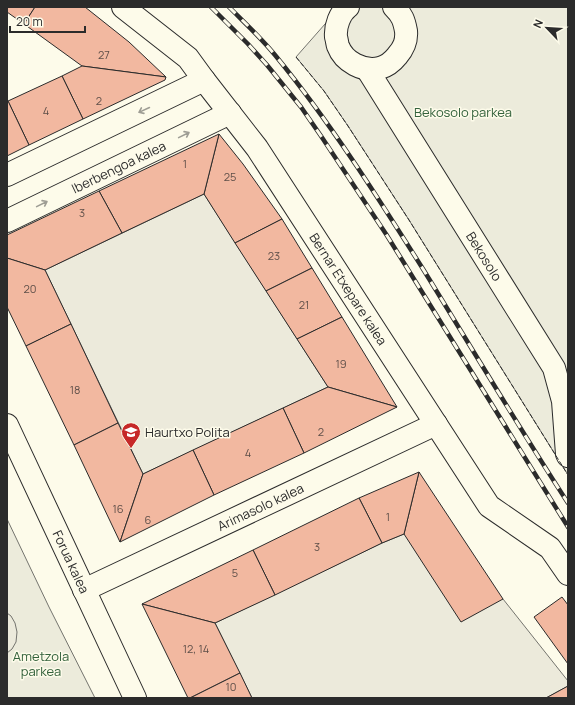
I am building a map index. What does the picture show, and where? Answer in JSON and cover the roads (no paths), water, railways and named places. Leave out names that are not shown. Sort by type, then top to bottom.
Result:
[{"type":"street","name":"Bernar Etxepare kalea","points":[[123,7],[188,58],[262,155],[489,506],[550,548],[568,574]]},
{"type":"street","points":[[348,7],[339,20],[336,32],[338,46],[344,57],[354,65],[367,69],[381,68],[392,62],[402,50],[406,39],[404,22],[400,12],[394,7]]},
{"type":"street","name":"Bekosolo","points":[[367,69],[554,368],[563,401],[568,456]]},
{"type":"street","points":[[7,175],[204,80]]},
{"type":"street","name":"Iberbengoa kalea","points":[[7,221],[230,113]]},
{"type":"street","name":"Arimasolo kalea","points":[[84,590],[436,424]]},
{"type":"street","name":"Forua kalea","points":[[7,425],[135,698]]},
{"type":"railway","points":[[211,7],[267,65],[301,107],[321,136],[386,234],[568,527]]},
{"type":"railway","points":[[229,7],[275,55],[334,133],[423,269],[568,503]]},
{"type":"place","name":"Haurtxo Polita","points":[[131,449]]},
{"type":"park label","name":"Bekosolo parkea","points":[[463,112]]},
{"type":"park label","name":"Ametzola parkea","points":[[41,664]]}]
